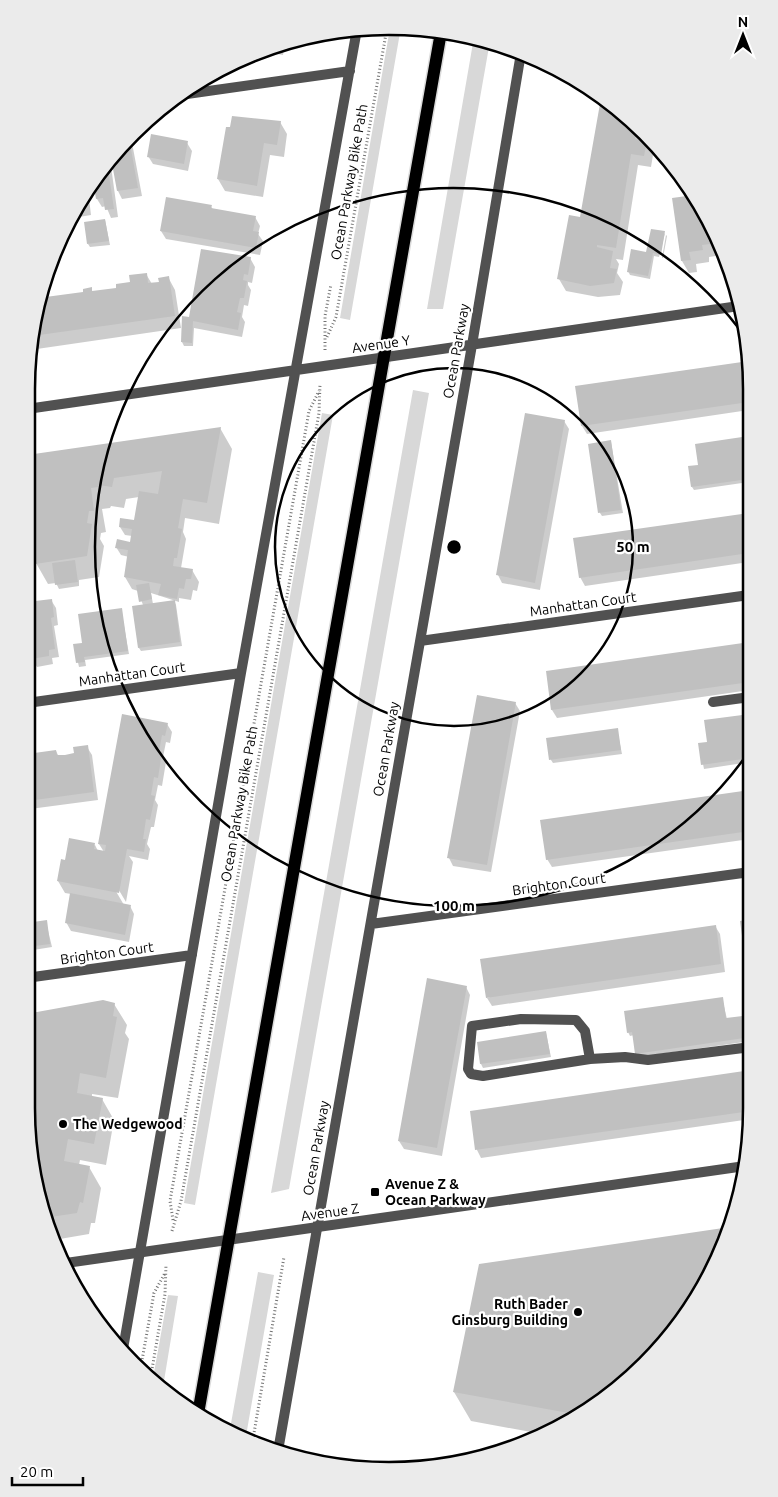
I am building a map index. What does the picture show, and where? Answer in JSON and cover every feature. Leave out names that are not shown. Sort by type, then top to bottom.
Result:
[{"type":"main road","points":[[199,1407],[440,39]]},
{"type":"street","points":[[124,1342],[241,673],[356,37]]},
{"type":"street","name":"Ocean Parkway","points":[[279,1444],[472,345],[520,60]]},
{"type":"street","points":[[196,93],[350,70]]},
{"type":"street","name":"Avenue Y","points":[[35,408],[733,307]]},
{"type":"street","name":"Manhattan Court","points":[[420,641],[743,596]]},
{"type":"street","name":"Manhattan Court","points":[[35,702],[241,673]]},
{"type":"street","points":[[713,702],[743,698]]},
{"type":"street","name":"Brighton Court","points":[[371,924],[743,873]]},
{"type":"street","name":"Brighton Court","points":[[35,977],[192,954]]},
{"type":"street","points":[[590,1059],[585,1031],[576,1020],[521,1019],[472,1026],[468,1069],[470,1074],[476,1076],[590,1059],[625,1057],[648,1060],[743,1048]]},
{"type":"street","name":"Avenue Z","points":[[71,1262],[738,1167]]},
{"type":"path","name":"Ocean Parkway Bike Path","points":[[326,338],[336,317],[386,35]]},
{"type":"path","name":"Ocean Parkway Bike Path","points":[[319,390],[319,413],[181,1202],[173,1221],[170,1202],[305,430],[309,411],[319,390]]},
{"type":"path","points":[[254,1435],[284,1257]]},
{"type":"path","points":[[142,1361],[154,1293],[165,1273],[165,1294],[152,1370]]},
{"type":"shaded area","points":[[389,35],[400,35],[350,320],[340,318]]},
{"type":"shaded area","points":[[473,45],[489,49],[443,309],[427,309]]},
{"type":"shaded area","points":[[413,390],[429,393],[289,1189],[271,1193]]},
{"type":"shaded area","points":[[322,413],[333,415],[195,1205],[184,1203]]},
{"type":"shaded area","points":[[258,1272],[274,1275],[247,1432],[231,1424]]},
{"type":"shaded area","points":[[168,1295],[178,1296],[164,1381],[154,1372]]},
{"type":"building","points":[[600,104],[636,136],[635,139],[640,140],[646,146],[644,156],[631,154],[616,248],[597,245],[597,247],[613,251],[610,268],[617,269],[614,283],[590,286],[557,279],[569,215],[580,217]]},
{"type":"building","points":[[232,116],[281,121],[277,145],[264,143],[257,186],[217,179],[226,127],[230,127]]},
{"type":"building","points":[[151,134],[188,141],[184,164],[147,157]]},
{"type":"building","points":[[131,148],[138,188],[117,191],[113,168]]},
{"type":"building","points":[[109,172],[114,209],[105,210],[103,198],[96,199],[95,192]]},
{"type":"building","points":[[686,196],[696,212],[711,244],[702,245],[703,250],[689,252],[691,260],[681,261],[672,198]]},
{"type":"building","points":[[166,197],[212,205],[211,208],[256,216],[253,231],[259,232],[256,248],[160,231]]},
{"type":"building","points":[[105,219],[109,241],[87,244],[84,222]]},
{"type":"building","points":[[651,229],[665,231],[661,255],[653,253],[648,276],[627,272],[631,249],[646,252]]},
{"type":"building","points":[[201,249],[251,257],[248,275],[244,274],[243,280],[247,281],[244,298],[240,298],[237,312],[241,313],[238,330],[193,321],[192,343],[181,342],[182,316],[189,317]]},
{"type":"building","points":[[147,273],[148,283],[159,282],[158,278],[169,276],[175,316],[39,335],[47,297],[83,292],[83,289],[92,287],[92,291],[116,288],[116,284],[130,282],[129,275]]},
{"type":"building","points":[[742,362],[743,403],[581,426],[575,386]]},
{"type":"building","points":[[525,413],[565,420],[535,583],[496,575]]},
{"type":"building","points":[[221,427],[207,503],[183,499],[178,528],[182,529],[177,558],[174,558],[173,566],[193,569],[191,579],[186,579],[184,589],[179,588],[177,599],[158,595],[161,584],[124,577],[128,550],[115,548],[117,539],[130,542],[132,529],[119,527],[120,518],[134,520],[139,491],[158,494],[162,471],[114,478],[112,487],[99,485],[98,487],[91,488],[94,511],[89,511],[87,523],[92,524],[87,556],[35,564],[35,454]]},
{"type":"building","points":[[743,437],[743,480],[691,487],[688,466],[698,465],[695,444]]},
{"type":"building","points":[[611,440],[621,510],[598,513],[588,444]]},
{"type":"building","points":[[743,514],[743,554],[579,578],[573,538]]},
{"type":"building","points":[[75,560],[78,582],[55,585],[52,563]]},
{"type":"building","points":[[149,583],[152,599],[139,602],[136,585]]},
{"type":"building","points":[[52,599],[54,617],[51,618],[55,649],[49,650],[49,656],[35,658],[35,601]]},
{"type":"building","points":[[175,600],[180,642],[138,648],[132,606]]},
{"type":"building","points":[[122,608],[128,651],[84,657],[85,662],[76,663],[73,644],[82,643],[78,614]]},
{"type":"building","points":[[743,643],[743,683],[551,710],[546,671]]},
{"type":"building","points":[[477,695],[516,702],[487,865],[447,858]]},
{"type":"building","points":[[122,714],[168,723],[165,736],[162,735],[159,752],[162,752],[158,778],[154,777],[151,795],[155,796],[150,820],[146,819],[143,839],[146,839],[144,852],[127,849],[119,893],[57,881],[61,859],[65,860],[69,838],[95,843],[94,849],[105,851],[106,845],[98,844]]},
{"type":"building","points":[[743,715],[743,759],[701,765],[698,743],[707,742],[704,720]]},
{"type":"building","points":[[618,728],[621,750],[549,760],[546,738]]},
{"type":"building","points":[[88,745],[94,792],[35,800],[35,753],[56,750],[57,755],[65,755],[74,753],[73,747]]},
{"type":"building","points":[[743,791],[743,832],[546,860],[540,820]]},
{"type":"building","points":[[70,893],[131,905],[125,935],[65,923]]},
{"type":"building","points":[[47,920],[50,944],[35,946],[35,922]]},
{"type":"building","points":[[743,920],[743,943],[740,921]]},
{"type":"building","points":[[716,925],[721,964],[486,998],[480,959]]},
{"type":"building","points":[[427,978],[467,986],[437,1148],[398,1141]]},
{"type":"building","points":[[723,997],[726,1018],[743,1016],[743,1038],[635,1054],[632,1032],[627,1033],[624,1011]]},
{"type":"building","name":"The Wedgewood","points":[[103,1000],[115,1003],[113,1016],[117,1017],[106,1078],[80,1073],[77,1093],[103,1098],[94,1144],[68,1139],[64,1161],[90,1166],[83,1203],[80,1202],[77,1213],[52,1217],[42,1177],[36,1131],[35,1012]]},
{"type":"building","points":[[546,1031],[550,1054],[480,1064],[477,1042]]},
{"type":"building","points":[[743,1071],[743,1112],[475,1150],[470,1111]]},
{"type":"building","name":"Ruth Bader Ginsburg Building","points":[[722,1228],[696,1285],[670,1324],[639,1358],[605,1389],[569,1413],[453,1392],[479,1264]]},
{"type":"place","name":"The Wedgewood","points":[[63,1124]]},
{"type":"place","name":"Avenue Z & Ocean Parkway","points":[[375,1192]]},
{"type":"place","name":"Ruth Bader Ginsburg Building","points":[[578,1312]]}]
